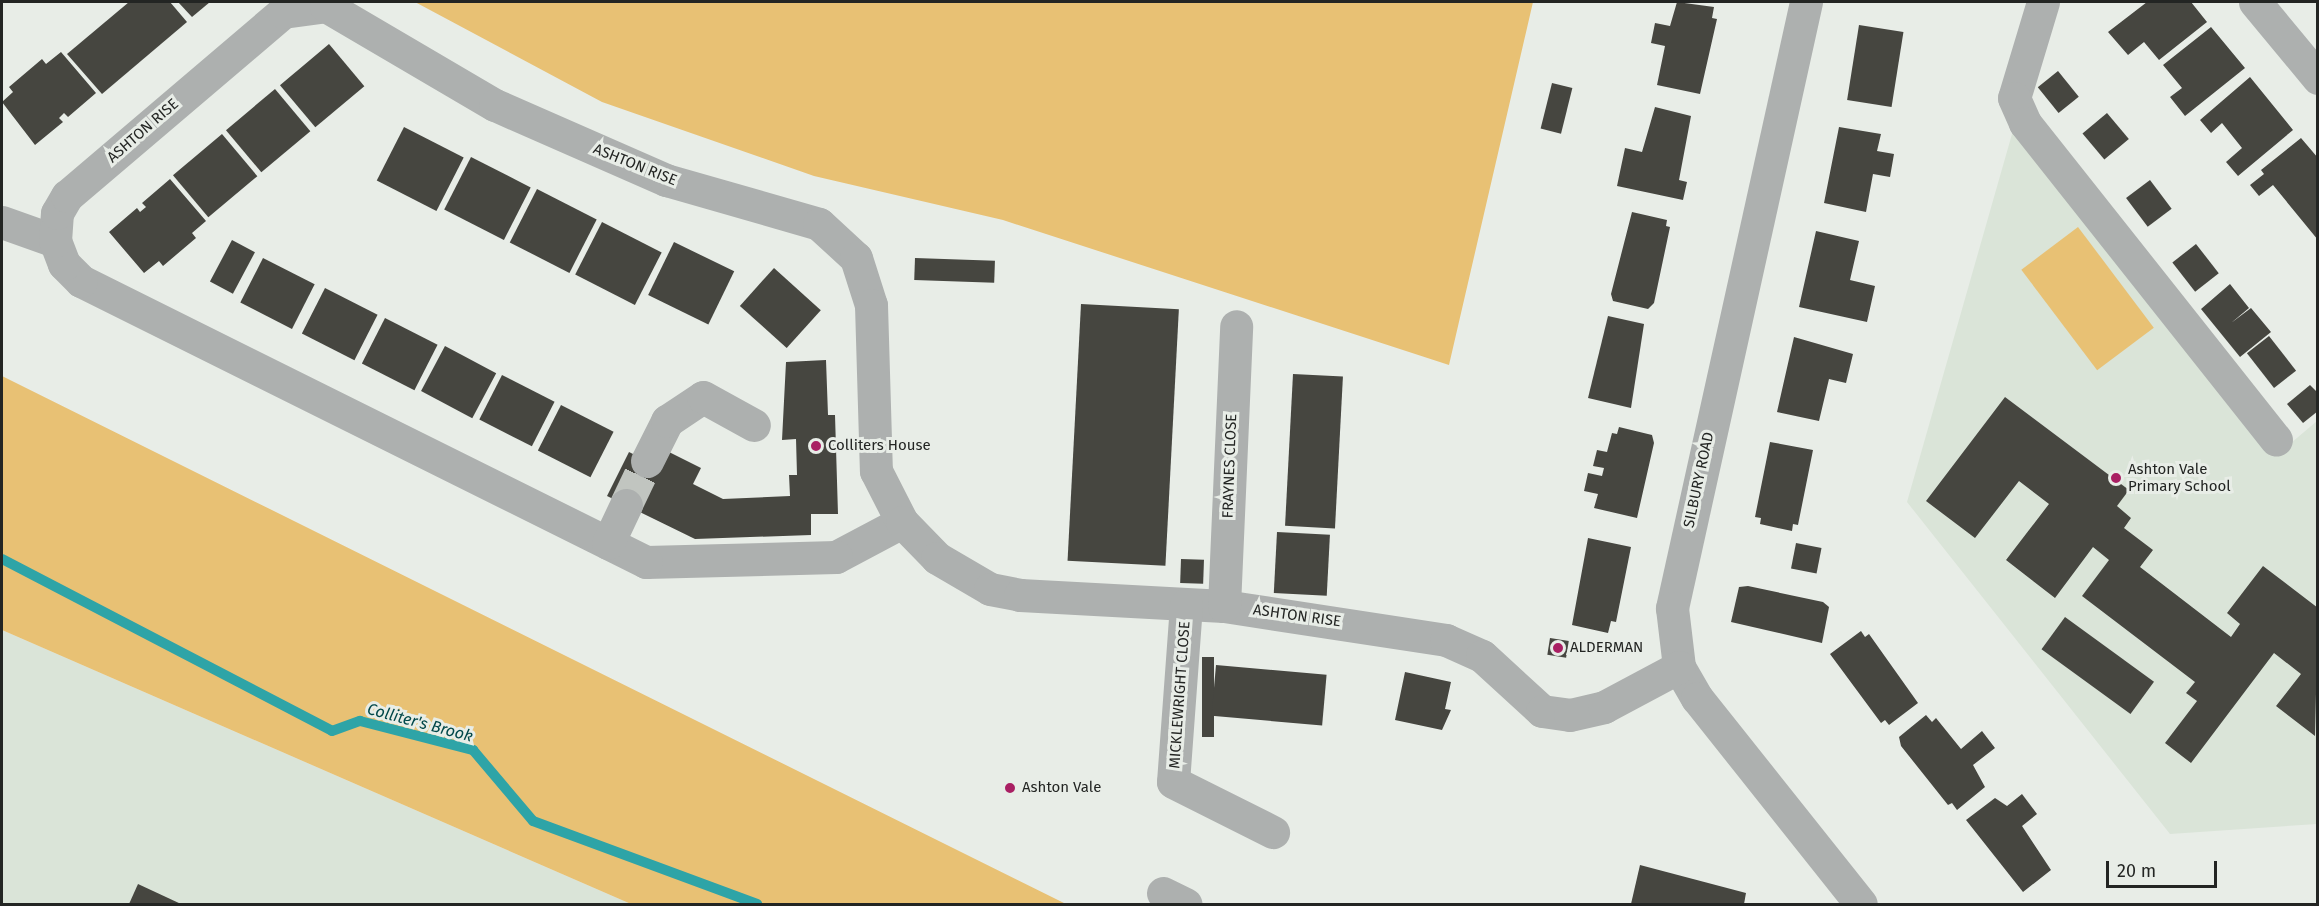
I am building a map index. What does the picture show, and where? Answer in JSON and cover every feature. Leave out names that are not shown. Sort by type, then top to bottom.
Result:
[{"type":"street","name":"SILBURY ROAD","points":[[1806,2],[1672,608],[1679,668],[1697,698],[1862,904]]},
{"type":"street","points":[[2043,2],[2014,98],[2025,123],[2276,440]]},
{"type":"street","points":[[2255,2],[2318,78]]},
{"type":"street","name":"ASHTON RISE","points":[[55,241],[57,213],[68,196],[283,12],[326,6],[506,110],[666,180],[819,224],[856,258],[871,305],[876,471],[902,522],[938,558],[990,589],[1020,595],[1224,606],[1446,640],[1482,656],[1542,711],[1570,715],[1604,707],[1679,668]]},
{"type":"street","points":[[2,222],[55,241],[64,264],[81,281],[646,562],[795,561],[836,557],[902,522]]},
{"type":"street","name":"FRAYNES CLOSE","points":[[1224,606],[1236,326]]},
{"type":"street","points":[[647,461],[667,421],[703,397],[754,425]]},
{"type":"street","points":[[608,543],[626,505]]},
{"type":"street","name":"MICKLEWRIGHT CLOSE","points":[[1186,605],[1173,782],[1273,832]]},
{"type":"shaded area","points":[[415,2],[1533,2],[1449,365],[1003,220],[814,176],[602,102]]},
{"type":"shaded area","name":"Ashton Vale Primary School","points":[[2016,120],[2278,454],[2317,421],[2317,824],[2170,834],[1907,502]]},
{"type":"shaded area","points":[[2078,227],[2154,328],[2097,370],[2021,270]]},
{"type":"shaded area","points":[[2,376],[1066,904],[631,904],[2,630]]},
{"type":"shaded area","points":[[2,630],[631,904],[2,904]]},
{"type":"building","points":[[129,2],[170,2],[187,22],[102,94],[67,54]]},
{"type":"building","points":[[178,2],[210,2],[192,17]]},
{"type":"building","points":[[1677,2],[1714,7],[1712,18],[1717,19],[1700,94],[1657,85],[1665,46],[1651,43],[1655,23],[1670,26]]},
{"type":"building","points":[[2147,2],[2191,2],[2207,22],[2159,60],[2144,42],[2128,55],[2108,32]]},
{"type":"building","points":[[1859,25],[1903,32],[1892,107],[1847,100]]},
{"type":"building","points":[[2211,27],[2245,68],[2185,116],[2170,97],[2182,88],[2163,65]]},
{"type":"building","points":[[329,44],[364,86],[315,127],[280,85]]},
{"type":"building","points":[[61,52],[96,93],[68,117],[64,113],[59,118],[63,122],[35,145],[2,102],[13,92],[9,87],[42,59],[46,64]]},
{"type":"building","points":[[2058,71],[2079,97],[2059,113],[2038,87]]},
{"type":"building","points":[[2250,77],[2293,130],[2238,176],[2226,162],[2242,148],[2222,123],[2211,133],[2200,120]]},
{"type":"building","points":[[1552,83],[1572,88],[1561,134],[1541,129]]},
{"type":"building","points":[[275,89],[310,131],[261,172],[226,130]]},
{"type":"building","points":[[1655,107],[1691,116],[1679,180],[1687,182],[1683,200],[1617,186],[1625,148],[1642,152]]},
{"type":"building","points":[[2107,113],[2129,139],[2104,160],[2082,134]]},
{"type":"building","points":[[404,127],[464,157],[436,211],[377,180]]},
{"type":"building","points":[[1839,127],[1881,134],[1877,151],[1894,154],[1890,177],[1873,174],[1866,212],[1824,203]]},
{"type":"building","points":[[222,134],[257,176],[208,217],[173,175]]},
{"type":"building","points":[[2301,138],[2318,158],[2318,240],[2273,185],[2259,196],[2250,185],[2264,174],[2261,170]]},
{"type":"building","points":[[471,157],[531,187],[504,240],[444,210]]},
{"type":"building","points":[[170,179],[206,221],[192,233],[196,238],[163,266],[159,261],[144,273],[109,232],[137,208],[140,212],[146,207],[142,203]]},
{"type":"building","points":[[2150,180],[2172,209],[2148,227],[2126,198]]},
{"type":"building","points":[[537,189],[597,219],[569,273],[510,242]]},
{"type":"building","points":[[1632,212],[1667,220],[1666,226],[1670,227],[1654,303],[1648,309],[1613,301],[1611,294]]},
{"type":"building","points":[[602,222],[662,252],[635,305],[575,275]]},
{"type":"building","points":[[1816,231],[1859,241],[1850,280],[1875,286],[1867,322],[1799,307]]},
{"type":"building","points":[[232,240],[255,252],[233,294],[210,281]]},
{"type":"building","points":[[674,242],[734,271],[708,324],[648,295]]},
{"type":"building","points":[[2196,244],[2219,273],[2195,292],[2172,262]]},
{"type":"building","points":[[263,258],[315,284],[292,329],[240,303]]},
{"type":"building","points":[[915,258],[995,261],[994,283],[914,280]]},
{"type":"building","points":[[774,268],[821,310],[787,348],[740,306]]},
{"type":"building","points":[[2230,284],[2249,308],[2231,323],[2251,308],[2271,332],[2240,357],[2201,309]]},
{"type":"building","points":[[325,288],[378,315],[354,360],[302,333]]},
{"type":"building","points":[[1081,304],[1179,309],[1165,566],[1068,561]]},
{"type":"building","points":[[1608,316],[1644,324],[1631,408],[1588,398]]},
{"type":"building","points":[[385,318],[438,345],[414,390],[362,363]]},
{"type":"building","points":[[2269,336],[2296,371],[2274,388],[2247,353]]},
{"type":"building","points":[[1794,337],[1853,354],[1846,383],[1829,379],[1819,421],[1777,412]]},
{"type":"building","points":[[445,346],[496,373],[472,418],[421,391]]},
{"type":"building","name":"Colliters House","points":[[826,360],[828,415],[835,415],[838,514],[811,514],[811,535],[695,539],[607,496],[629,452],[661,468],[669,452],[701,468],[693,484],[723,499],[790,496],[789,475],[797,475],[796,439],[782,440],[786,362]]},
{"type":"building","points":[[1293,374],[1343,377],[1335,528],[1285,526]]},
{"type":"building","points":[[502,375],[555,402],[532,446],[479,420]]},
{"type":"building","points":[[2310,385],[2318,393],[2318,411],[2303,423],[2287,404]]},
{"type":"building","points":[[2005,397],[2129,490],[2117,506],[2131,518],[2124,528],[2153,550],[2140,567],[2231,637],[2240,624],[2227,613],[2263,566],[2318,608],[2315,736],[2276,706],[2301,674],[2274,653],[2191,763],[2165,743],[2197,701],[2186,693],[2195,682],[2082,596],[2109,560],[2093,547],[2055,598],[2006,560],[2049,504],[2019,481],[1975,538],[1926,501]]},
{"type":"building","points":[[561,405],[614,432],[590,477],[538,450]]},
{"type":"building","points":[[1619,427],[1652,435],[1654,443],[1637,518],[1594,508],[1598,494],[1584,491],[1588,473],[1602,476],[1604,468],[1593,466],[1597,450],[1607,452],[1612,433],[1617,434]]},
{"type":"building","points":[[1770,442],[1813,450],[1798,525],[1793,524],[1792,531],[1760,524],[1761,518],[1755,517]]},
{"type":"building","points":[[1277,532],[1330,535],[1327,596],[1274,593]]},
{"type":"building","points":[[1588,538],[1631,547],[1616,622],[1611,621],[1608,633],[1572,625]]},
{"type":"building","points":[[1796,543],[1822,548],[1817,573],[1791,569]]},
{"type":"building","points":[[1181,559],[1204,560],[1203,584],[1180,583]]},
{"type":"building","points":[[1748,586],[1823,602],[1829,607],[1822,643],[1731,622],[1739,587]]},
{"type":"building","points":[[2065,617],[2154,682],[2130,714],[2041,649]]},
{"type":"building","points":[[1861,631],[1865,637],[1869,634],[1918,703],[1889,725],[1885,720],[1881,723],[1830,654]]},
{"type":"building","name":"ALDERMAN","points":[[1550,638],[1569,641],[1566,658],[1547,655]]},
{"type":"building","points":[[1202,657],[1214,657],[1214,737],[1202,737]]},
{"type":"building","points":[[1216,665],[1327,675],[1322,725],[1212,716]]},
{"type":"building","points":[[1405,672],[1451,682],[1445,709],[1451,710],[1442,730],[1395,720]]},
{"type":"building","points":[[1926,715],[1932,722],[1936,718],[1961,749],[1982,731],[1995,748],[1973,765],[1985,787],[1957,810],[1952,803],[1948,805],[1901,746],[1899,737]]},
{"type":"building","points":[[2022,794],[2037,814],[2022,826],[2051,870],[2023,892],[1966,820],[1995,798],[2007,806]]},
{"type":"building","points":[[1640,865],[1746,893],[1744,904],[1631,904]]},
{"type":"building","points":[[138,884],[181,904],[129,904]]},
{"type":"waterway","name":"Colliter's Brook","points":[[2,559],[332,731],[360,721],[473,750],[533,821],[757,904]]},
{"type":"tunnel","points":[[626,505],[647,461]]},
{"type":"place","name":"Colliters House","points":[[816,446]]},
{"type":"place","name":"Ashton Vale Primary School","points":[[2116,478]]},
{"type":"place","name":"ALDERMAN","points":[[1558,648]]},
{"type":"place","name":"Ashton Vale","points":[[1010,788]]}]
